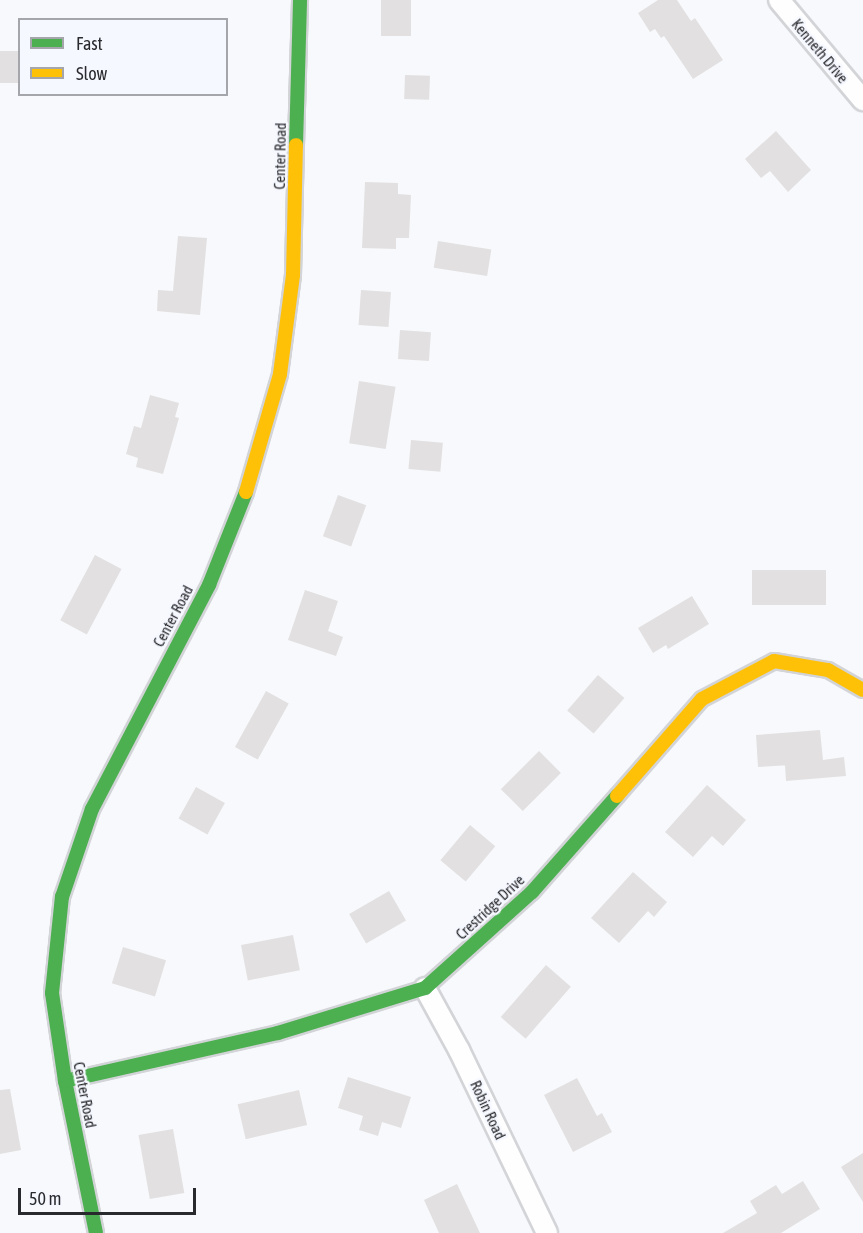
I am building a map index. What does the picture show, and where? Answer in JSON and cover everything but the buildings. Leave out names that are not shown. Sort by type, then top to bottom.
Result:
[{"type":"street","name":"Center Road","points":[[96,1233],[65,1081],[52,993],[62,897],[92,809],[208,585],[253,475],[279,374],[293,275],[300,0]]},
{"type":"street","name":"Kenneth Drive","points":[[778,0],[863,99]]},
{"type":"street","name":"Crestridge Drive","points":[[65,1081],[278,1033],[425,988],[532,892],[702,699],[774,661],[828,670],[863,690]]},
{"type":"street","name":"Robin Road","points":[[425,988],[459,1050],[547,1233]]},
{"type":"traffic: fast","points":[[296,145],[300,0]]},
{"type":"traffic: fast","points":[[96,1233],[65,1081],[52,993],[62,897],[92,809],[209,585],[246,492]]},
{"type":"traffic: fast","points":[[65,1081],[278,1033],[425,988],[532,892],[617,796]]},
{"type":"traffic: slow","points":[[246,492],[280,374],[293,275],[296,145]]},
{"type":"traffic: slow","points":[[617,796],[702,699],[774,661],[828,670],[863,690]]}]
